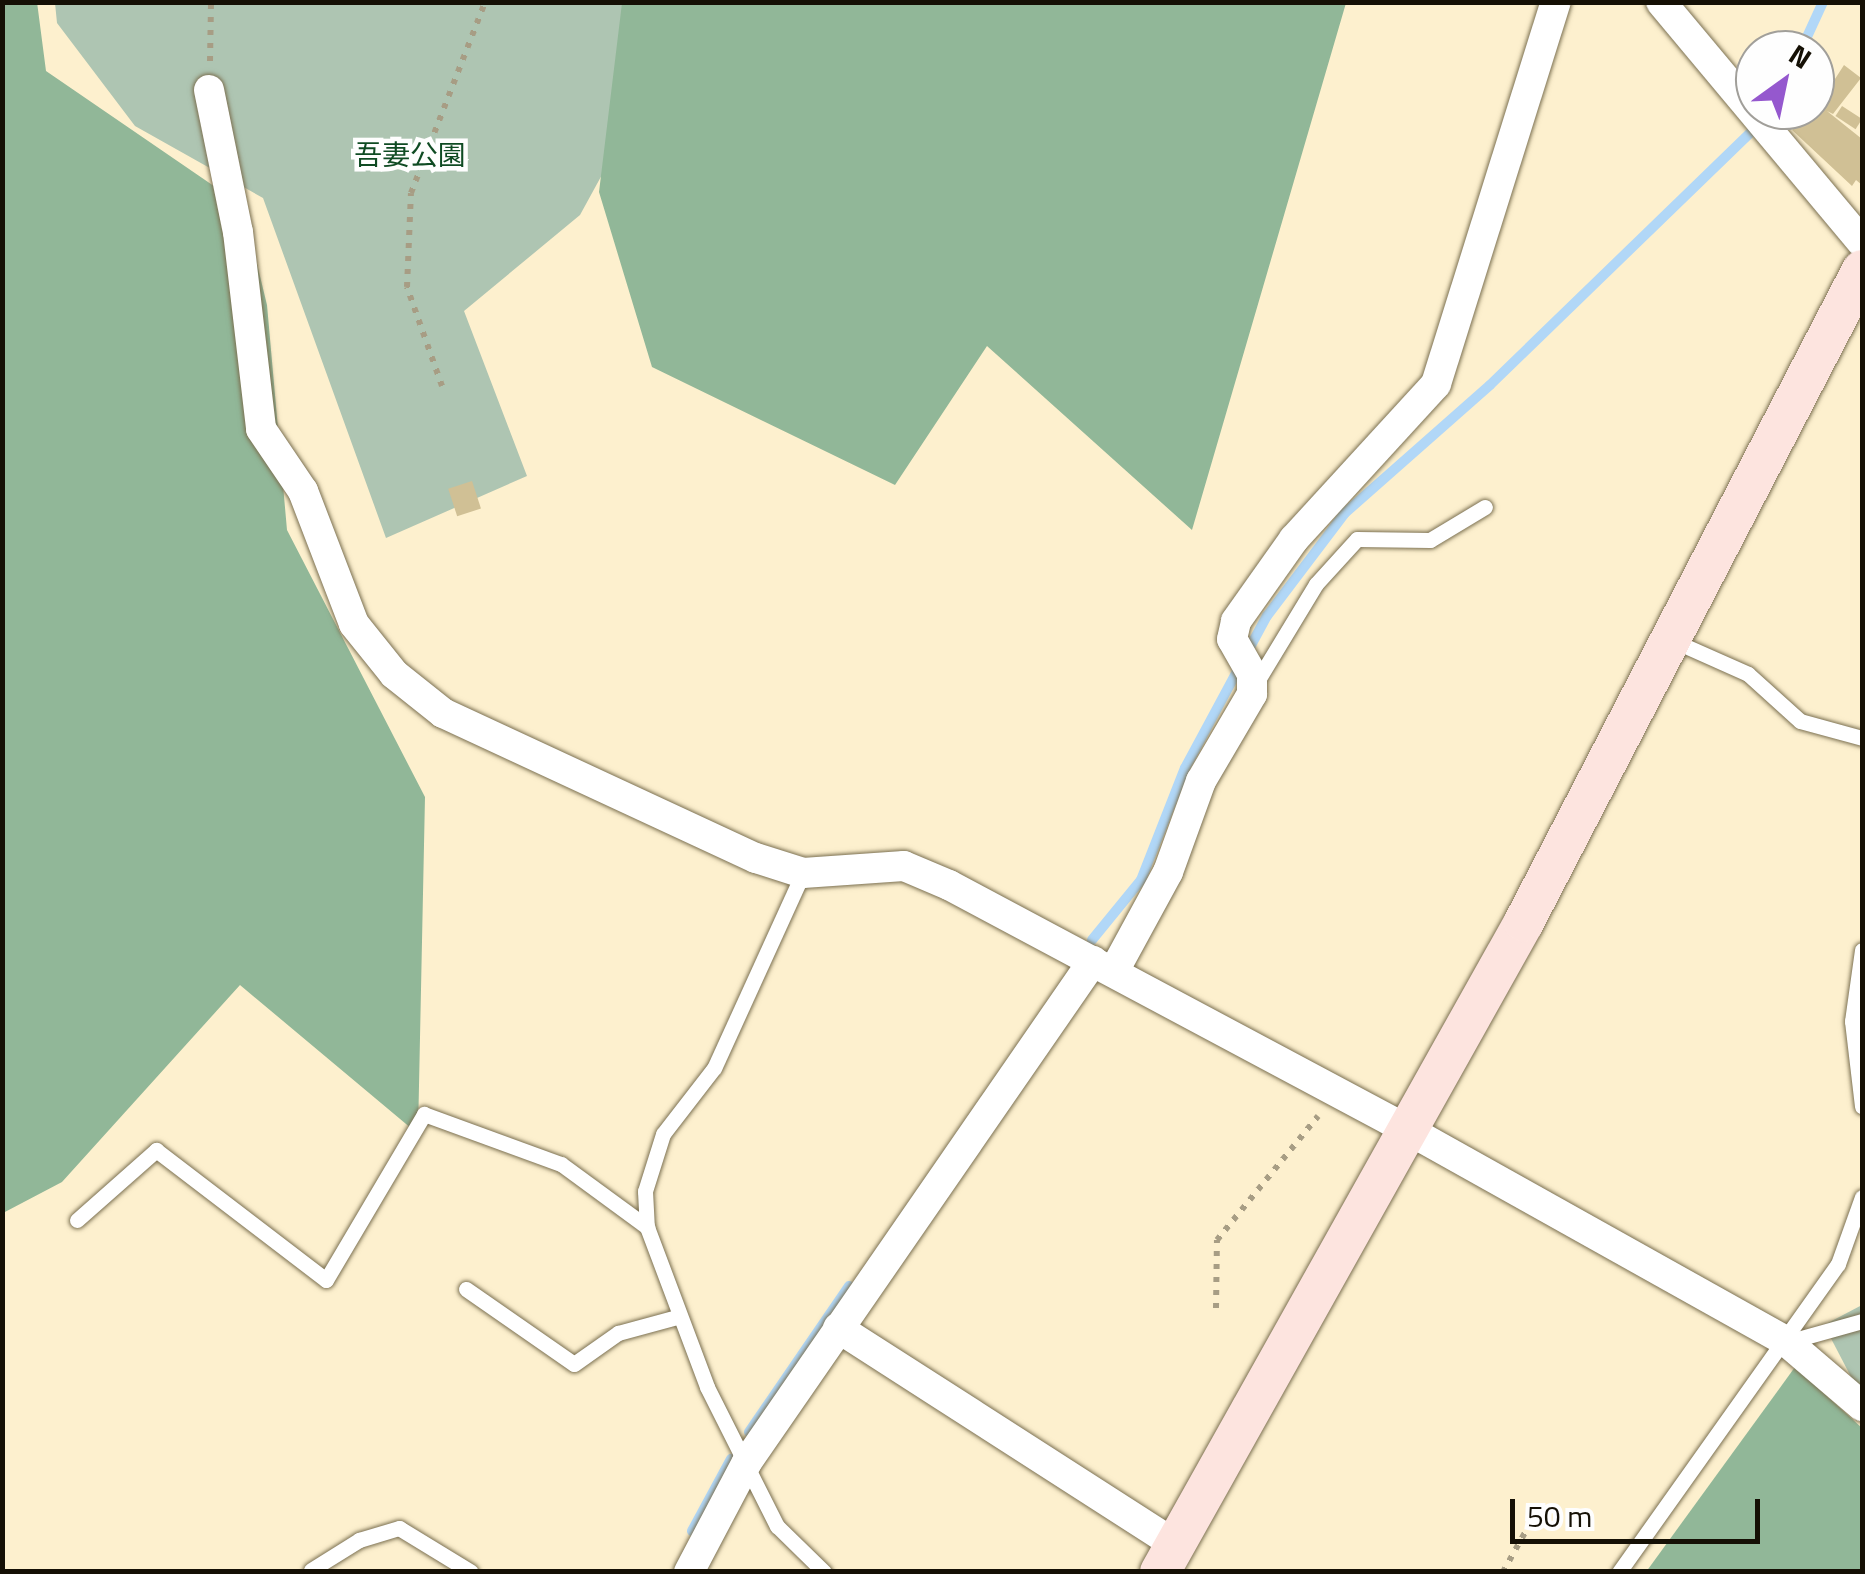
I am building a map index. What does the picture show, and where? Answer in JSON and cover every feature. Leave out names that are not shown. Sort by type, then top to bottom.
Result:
[{"type":"street","points":[[689,1572],[748,1462],[838,1328],[1168,872],[1248,670],[1231,630],[1294,539],[1436,384],[1556,2]]},
{"type":"street","points":[[1661,2],[1862,242]]},
{"type":"street","points":[[209,90],[238,232],[261,429],[302,491],[354,624],[394,674],[443,713],[756,858],[803,872],[904,866],[1103,966],[1410,1130],[1787,1342],[1862,1406]]},
{"type":"street","points":[[838,1328],[1171,1559],[1410,1130],[1672,640],[1862,270]]},
{"type":"lane","points":[[1248,670],[1357,539],[1430,540],[1485,507]]},
{"type":"lane","points":[[1672,640],[1748,674],[1800,721],[1862,738]]},
{"type":"lane","points":[[803,872],[714,1068],[662,1134],[645,1191],[647,1227],[677,1317],[790,1545],[824,1572]]},
{"type":"lane","points":[[1862,950],[1852,1021],[1862,1106]]},
{"type":"lane","points":[[77,1220],[156,1150],[326,1280],[424,1114],[561,1164],[647,1227]]},
{"type":"lane","points":[[1619,1572],[1787,1342],[1838,1264],[1862,1197]]},
{"type":"lane","points":[[466,1290],[574,1364],[618,1333],[677,1317]]},
{"type":"lane","points":[[1787,1342],[1862,1321]]},
{"type":"lane","points":[[310,1570],[360,1540],[399,1528],[472,1572]]},
{"type":"path","points":[[209,90],[211,2]]},
{"type":"path","points":[[442,386],[407,286],[411,193],[485,2]]},
{"type":"path","points":[[1216,1308],[1217,1240],[1336,1091]]},
{"type":"path","points":[[1504,1572],[1537,1511]]},
{"type":"green space","points":[[37,2],[46,71],[243,206],[267,305],[287,530],[425,797],[418,1134],[240,985],[62,1182],[3,1213],[2,3]]},
{"type":"green space","name":"吾妻公園","points":[[55,3],[696,3],[580,215],[464,311],[527,476],[386,538],[263,198],[135,126],[57,23]]},
{"type":"green space","points":[[622,3],[1346,3],[1192,530],[987,346],[895,485],[652,367],[599,192]]},
{"type":"green space","points":[[1862,1305],[1862,1398],[1824,1325]]},
{"type":"green space","points":[[1795,1367],[1862,1428],[1862,1571],[1646,1572]]},
{"type":"building","points":[[1844,65],[1861,78],[1835,111],[1835,79]]},
{"type":"building","points":[[1842,106],[1862,119],[1856,129],[1835,116]]},
{"type":"building","points":[[1835,117],[1862,139],[1862,185],[1856,180],[1852,186],[1792,130],[1835,130]]},
{"type":"building","points":[[472,481],[481,509],[457,516],[448,489]]},
{"type":"waterway","points":[[1810,30],[1823,2]]},
{"type":"waterway","points":[[1092,940],[1141,880],[1185,768],[1267,616],[1345,513],[1490,385],[1753,130]]},
{"type":"waterway","points":[[749,1432],[849,1286]]},
{"type":"waterway","points":[[692,1531],[731,1459]]}]
